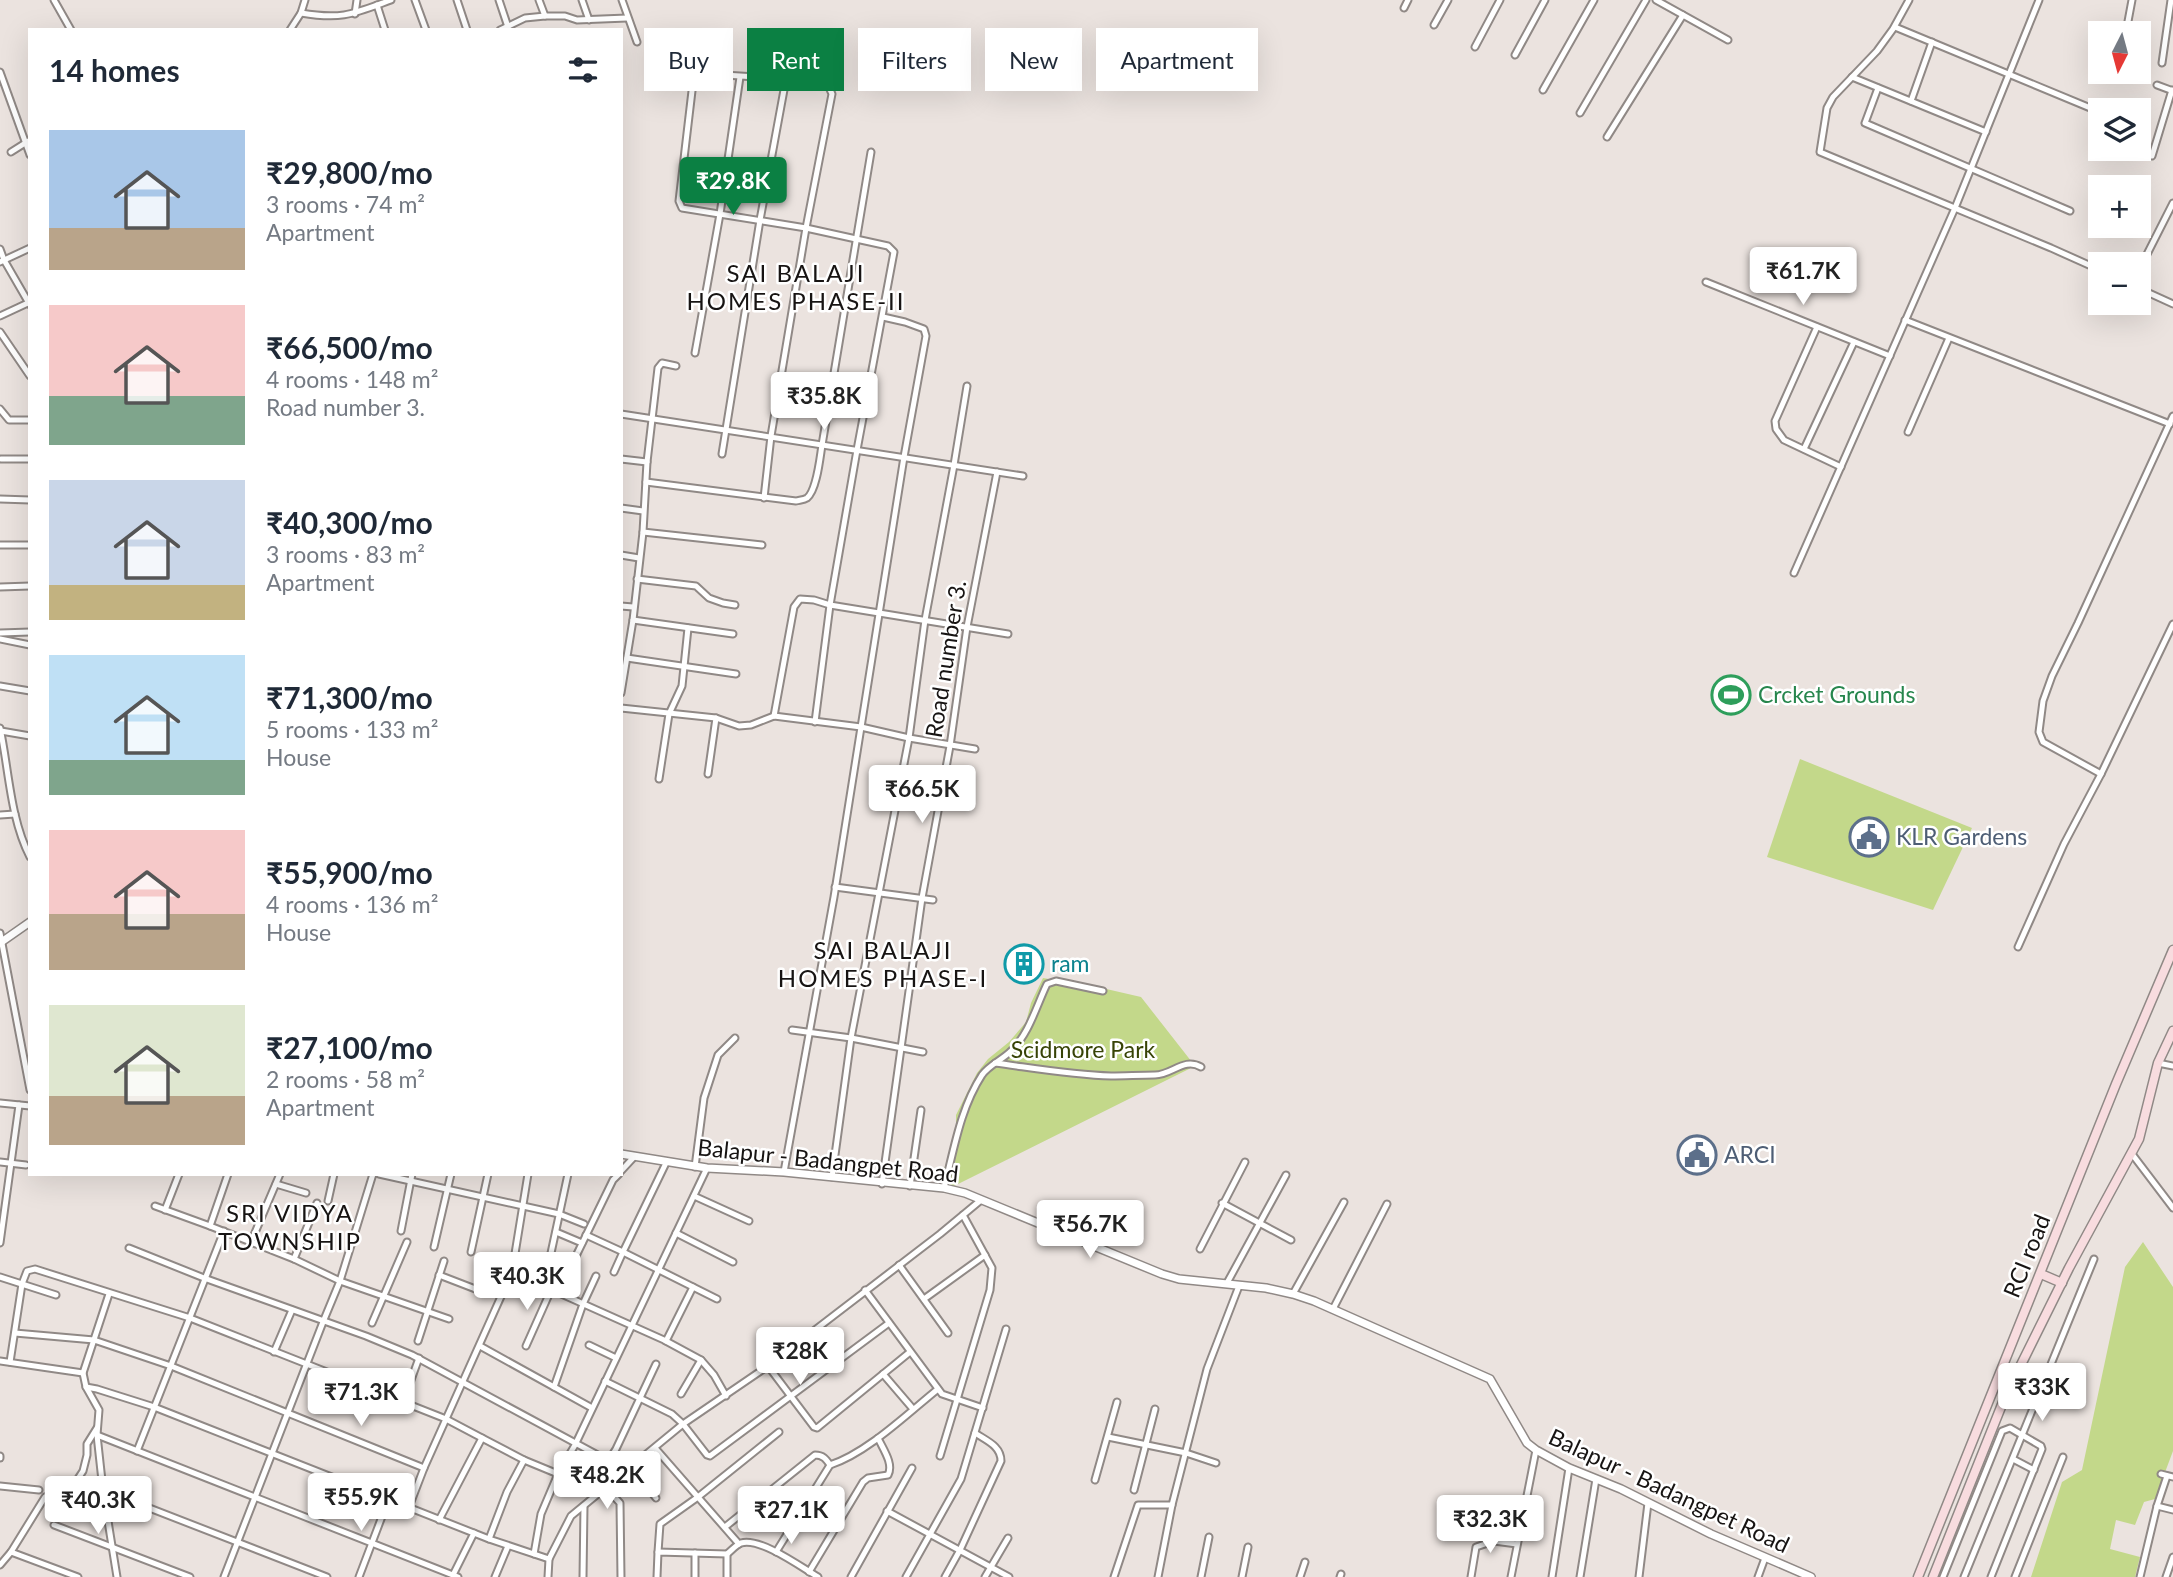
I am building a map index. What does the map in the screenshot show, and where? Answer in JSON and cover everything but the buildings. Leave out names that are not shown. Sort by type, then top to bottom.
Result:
[{"type":"main road","name":"RCI road","points":[[1919,1577],[2116,1084],[2171,961],[2173,950]]},
{"type":"main road","points":[[1933,1577],[2005,1397],[2062,1283],[2133,1154],[2158,1063],[2173,1031]]},
{"type":"main road","points":[[2041,1274],[2062,1283]]},
{"type":"street","points":[[54,0],[70,28]]},
{"type":"street","points":[[291,28],[305,0]]},
{"type":"street","points":[[355,15],[357,0]]},
{"type":"street","points":[[300,13],[326,18],[355,15],[391,0]]},
{"type":"street","points":[[415,0],[425,28]]},
{"type":"street","points":[[457,0],[466,28]]},
{"type":"street","points":[[499,0],[508,27],[524,18],[555,15],[576,20],[627,18]]},
{"type":"street","points":[[539,0],[545,16]]},
{"type":"street","points":[[582,0],[589,20]]},
{"type":"street","points":[[622,0],[638,42]]},
{"type":"street","points":[[1404,8],[1408,0]]},
{"type":"street","points":[[1434,25],[1448,0]]},
{"type":"street","points":[[1475,47],[1500,0]]},
{"type":"street","points":[[1514,55],[1545,0]]},
{"type":"street","points":[[1543,90],[1594,0]]},
{"type":"street","points":[[1580,113],[1646,0]]},
{"type":"street","points":[[1909,0],[1895,27],[1877,51],[1833,97],[1826,108],[1820,152],[2088,265]]},
{"type":"street","points":[[1794,573],[1955,208],[2039,0]]},
{"type":"street","points":[[2128,21],[2132,0]]},
{"type":"street","points":[[2162,62],[2171,0]]},
{"type":"street","points":[[1661,1],[1728,40]]},
{"type":"street","points":[[377,5],[384,28]]},
{"type":"street","points":[[1607,137],[1683,15]]},
{"type":"street","points":[[1895,27],[2088,107]]},
{"type":"street","points":[[1911,101],[1932,42]]},
{"type":"street","points":[[0,72],[28,141],[10,152]]},
{"type":"street","points":[[733,77],[747,77]]},
{"type":"street","points":[[695,353],[720,214],[740,77]]},
{"type":"street","points":[[1852,77],[1986,132]]},
{"type":"street","points":[[2152,156],[2172,90],[2157,85]]},
{"type":"street","points":[[1878,88],[1865,123],[2070,211]]},
{"type":"street","points":[[692,91],[680,201],[684,209],[806,228],[888,246],[894,252],[856,450],[830,605],[815,722]]},
{"type":"street","points":[[722,454],[784,91]]},
{"type":"street","points":[[764,498],[771,436],[831,91]]},
{"type":"street","points":[[646,482],[796,501],[805,499],[814,486],[871,152]]},
{"type":"street","points":[[2148,252],[2173,203]]},
{"type":"street","points":[[0,249],[2,261],[28,301]]},
{"type":"street","points":[[2,261],[28,249]]},
{"type":"street","points":[[1706,282],[1890,356]]},
{"type":"street","points":[[2151,293],[2172,301]]},
{"type":"street","points":[[0,316],[28,303]]},
{"type":"street","points":[[784,1172],[835,887],[926,336],[924,329],[918,326],[883,317]]},
{"type":"street","points":[[1905,320],[2171,425]]},
{"type":"street","points":[[1817,327],[1775,421],[1776,429],[1784,440],[1840,467]]},
{"type":"street","points":[[0,332],[28,373]]},
{"type":"street","points":[[1908,432],[1948,338]]},
{"type":"street","points":[[1804,449],[1854,342]]},
{"type":"street","points":[[623,674],[633,620],[643,532],[651,418],[660,365],[662,363],[676,366]]},
{"type":"street","points":[[832,1177],[851,1038],[909,738],[925,620],[967,386]]},
{"type":"street","points":[[0,409],[9,420],[28,420]]},
{"type":"street","points":[[623,414],[1023,477]]},
{"type":"street","points":[[2101,774],[2043,742],[2039,732],[2043,701],[2052,676],[2173,416]]},
{"type":"street","points":[[1,459],[28,458]]},
{"type":"street","points":[[623,459],[647,462]]},
{"type":"street","name":"Road number 3.","points":[[881,1184],[922,898],[950,746],[967,627],[997,472]]},
{"type":"street","points":[[0,499],[28,500]]},
{"type":"street","points":[[623,508],[643,511]]},
{"type":"street","points":[[643,532],[762,545]]},
{"type":"street","points":[[0,545],[28,545]]},
{"type":"street","points":[[623,555],[639,558]]},
{"type":"street","points":[[637,579],[696,586],[709,598],[735,606]]},
{"type":"street","points":[[0,587],[28,586]]},
{"type":"street","points":[[774,716],[797,601],[800,599],[1008,634]]},
{"type":"street","points":[[623,606],[633,607]]},
{"type":"street","points":[[633,620],[733,634]]},
{"type":"street","points":[[2018,947],[2064,844],[2173,624]]},
{"type":"street","points":[[659,779],[668,714],[682,686],[688,628]]},
{"type":"street","points":[[0,633],[28,632]]},
{"type":"street","points":[[0,639],[28,645]]},
{"type":"street","points":[[625,654],[685,667],[736,674]]},
{"type":"street","points":[[0,686],[28,691]]},
{"type":"street","points":[[623,708],[716,718],[746,726],[774,716],[861,727],[975,749]]},
{"type":"street","points":[[708,774],[716,718]]},
{"type":"street","points":[[28,736],[0,730],[3,767],[28,853]]},
{"type":"street","points":[[0,815],[15,814]]},
{"type":"street","points":[[835,887],[933,900]]},
{"type":"street","points":[[1,943],[28,923]]},
{"type":"street","points":[[0,933],[28,1080]]},
{"type":"street","points":[[944,1188],[961,1118],[984,1072],[1012,1051],[1025,1034],[1047,984],[1056,981],[1103,991]]},
{"type":"street","points":[[792,1030],[923,1052]]},
{"type":"street","points":[[695,1167],[704,1098],[718,1055],[734,1038]]},
{"type":"street","points":[[995,1063],[1110,1076],[1157,1075],[1191,1063],[1201,1067]]},
{"type":"street","points":[[2158,1063],[2173,1066]]},
{"type":"street","points":[[0,1102],[28,1106]]},
{"type":"street","points":[[0,1243],[19,1105]]},
{"type":"street","points":[[910,1186],[921,1110]]},
{"type":"street","name":"Balapur - Badangpet Road","points":[[623,1154],[695,1167],[784,1172],[881,1184],[944,1188],[965,1193],[1162,1274],[1179,1279],[1227,1283],[1293,1294],[1334,1309],[1490,1378],[1527,1443],[1535,1450],[1711,1534],[1811,1577]]},
{"type":"street","points":[[2133,1154],[2173,1208]]},
{"type":"street","points":[[623,1170],[634,1157]]},
{"type":"street","points":[[0,1162],[26,1165]]},
{"type":"street","points":[[1200,1249],[1245,1162]]},
{"type":"street","points":[[614,1272],[666,1163]]},
{"type":"street","points":[[534,1554],[541,1514],[558,1474],[575,1445],[707,1168]]},
{"type":"street","points":[[1227,1283],[1286,1175]]},
{"type":"street","points":[[165,1210],[178,1176]]},
{"type":"street","points":[[211,1226],[227,1176]]},
{"type":"street","points":[[251,1242],[279,1176]]},
{"type":"street","points":[[328,1201],[334,1176]]},
{"type":"street","points":[[224,1577],[340,1281],[372,1176]]},
{"type":"street","points":[[434,1247],[451,1176]]},
{"type":"street","points":[[471,1252],[488,1176]]},
{"type":"street","points":[[409,1507],[512,1272],[528,1176]]},
{"type":"street","points":[[551,1252],[568,1176]]},
{"type":"street","points":[[575,1258],[617,1176]]},
{"type":"street","points":[[401,1231],[411,1178],[448,1190],[559,1214],[584,1224]]},
{"type":"street","points":[[276,1184],[306,1193]]},
{"type":"street","points":[[694,1196],[749,1221]]},
{"type":"street","points":[[548,1577],[549,1559],[571,1516],[683,1424],[768,1366],[981,1200]]},
{"type":"street","points":[[1293,1294],[1344,1202]]},
{"type":"street","points":[[294,1259],[317,1203]]},
{"type":"street","points":[[1223,1203],[1291,1240]]},
{"type":"street","points":[[1334,1309],[1387,1204]]},
{"type":"street","points":[[156,1206],[294,1259],[340,1281],[449,1319]]},
{"type":"street","points":[[940,1456],[990,1290],[992,1268],[963,1215]]},
{"type":"street","points":[[137,1451],[223,1231]]},
{"type":"street","points":[[556,1232],[582,1243]]},
{"type":"street","points":[[676,1233],[733,1262]]},
{"type":"street","points":[[586,1235],[717,1300]]},
{"type":"street","points":[[372,1323],[407,1242]]},
{"type":"street","points":[[129,1248],[419,1358],[575,1445],[608,1459],[656,1364]]},
{"type":"street","points":[[924,1299],[985,1255]]},
{"type":"street","points":[[1965,1577],[2094,1259]]},
{"type":"street","points":[[418,1341],[444,1261]]},
{"type":"street","points":[[899,1265],[948,1333]]},
{"type":"street","points":[[10,1362],[22,1284],[27,1271],[31,1269],[190,1318],[446,1419],[524,1460],[558,1474]]},
{"type":"street","points":[[512,1272],[701,1360],[714,1375],[726,1396]]},
{"type":"street","points":[[439,1275],[478,1290]]},
{"type":"street","points":[[554,1387],[583,1304],[596,1276]]},
{"type":"street","points":[[0,1277],[55,1295]]},
{"type":"street","points":[[1158,1577],[1172,1505],[1207,1369],[1239,1286]]},
{"type":"street","points":[[666,1342],[693,1287]]},
{"type":"street","points":[[526,1346],[551,1290]]},
{"type":"street","points":[[865,1290],[942,1394],[983,1408]]},
{"type":"street","points":[[109,1294],[83,1373],[86,1387],[99,1410],[97,1432],[103,1490],[117,1577]]},
{"type":"street","points":[[274,1352],[292,1310]]},
{"type":"street","points":[[605,1381],[672,1414],[710,1456],[889,1323]]},
{"type":"street","points":[[906,1577],[961,1479],[1006,1329]]},
{"type":"street","points":[[15,1333],[94,1340],[171,1366],[424,1468]]},
{"type":"street","points":[[589,1345],[616,1358]]},
{"type":"street","points":[[480,1346],[592,1408]]},
{"type":"street","points":[[768,1366],[817,1428],[910,1352]]},
{"type":"street","points":[[403,1402],[419,1358]]},
{"type":"street","points":[[681,1394],[701,1360]]},
{"type":"street","points":[[0,1361],[83,1373]]},
{"type":"street","points":[[883,1374],[913,1409]]},
{"type":"street","points":[[86,1387],[154,1406],[439,1520],[549,1559]]},
{"type":"street","points":[[776,1552],[830,1465],[838,1463],[878,1438],[938,1389]]},
{"type":"street","points":[[1095,1480],[1117,1402]]},
{"type":"street","points":[[1134,1490],[1154,1409]]},
{"type":"street","points":[[1943,1577],[2002,1431],[2010,1429],[2042,1449],[1991,1577]]},
{"type":"street","points":[[97,1432],[254,1498],[456,1576],[474,1533]]},
{"type":"street","points":[[0,1565],[45,1497],[66,1497],[83,1471],[87,1444],[97,1432]]},
{"type":"street","points":[[657,1577],[660,1524],[779,1432]]},
{"type":"street","points":[[945,1577],[1001,1461],[1001,1453],[997,1447],[975,1433]]},
{"type":"street","points":[[1108,1437],[1186,1453],[1216,1463]]},
{"type":"street","points":[[439,1520],[482,1438]]},
{"type":"street","points":[[878,1438],[891,1466],[891,1472]]},
{"type":"street","points":[[655,1448],[739,1544]]},
{"type":"street","points":[[1511,1577],[1535,1450]]},
{"type":"street","points":[[725,1527],[815,1455],[826,1459],[830,1465]]},
{"type":"street","points":[[2015,1577],[2063,1457]]},
{"type":"street","points":[[2013,1459],[2034,1470]]},
{"type":"street","points":[[489,1539],[507,1492],[524,1460]]},
{"type":"street","points":[[631,1467],[656,1498]]},
{"type":"street","points":[[851,1577],[912,1468]]},
{"type":"street","points":[[1552,1577],[1569,1468]]},
{"type":"street","points":[[891,1472],[905,1480]]},
{"type":"street","points":[[809,1572],[863,1482],[891,1472]]},
{"type":"street","points":[[2140,1577],[2167,1476]]},
{"type":"street","points":[[1580,1577],[1595,1479]]},
{"type":"street","points":[[0,1486],[39,1489]]},
{"type":"street","points":[[606,1488],[620,1503],[621,1577]]},
{"type":"street","points":[[103,1490],[327,1577]]},
{"type":"street","points":[[359,1577],[389,1499]]},
{"type":"street","points":[[1639,1577],[1648,1503]]},
{"type":"street","points":[[1114,1577],[1139,1504],[1172,1505]]},
{"type":"street","points":[[583,1577],[584,1506]]},
{"type":"street","points":[[2157,1506],[2173,1510]]},
{"type":"street","points":[[887,1511],[1009,1577]]},
{"type":"street","points":[[54,1525],[190,1577]]},
{"type":"street","points":[[1201,1577],[1209,1537]]},
{"type":"street","points":[[985,1577],[1008,1538]]},
{"type":"street","points":[[1471,1577],[1476,1547],[1480,1544],[1494,1541],[1517,1544]]},
{"type":"street","points":[[658,1552],[727,1554],[739,1544],[750,1542],[776,1552],[818,1577]]},
{"type":"street","points":[[495,1577],[508,1546]]},
{"type":"street","points":[[1242,1577],[1248,1547]]},
{"type":"street","points":[[11,1552],[78,1577]]},
{"type":"street","points":[[695,1553],[695,1577]]},
{"type":"street","points":[[727,1554],[727,1577]]},
{"type":"street","points":[[1758,1577],[1765,1558]]},
{"type":"street","points":[[2166,1577],[2173,1558]]},
{"type":"street","points":[[1300,1577],[1305,1562]]},
{"type":"green space","points":[[1800,759],[1972,828],[1933,910],[1767,857]]},
{"type":"green space","name":"Scidmore Park","points":[[1043,978],[1141,997],[1195,1066],[950,1188],[944,1169],[956,1138],[956,1115],[977,1073],[1026,1022],[1031,1003]]},
{"type":"green space","points":[[2143,1242],[2173,1287],[2173,1451],[2155,1499],[2144,1502],[2135,1525],[2116,1520],[2110,1549],[2140,1557],[2135,1577],[2031,1577],[2062,1482],[2082,1470],[2125,1267]]},
{"type":"place","name":"Crcket Grounds","points":[[1731,695]]},
{"type":"place","name":"KLR Gardens","points":[[1869,837]]},
{"type":"place","name":"ram","points":[[1024,964]]},
{"type":"place","name":"ARCI","points":[[1697,1155]]},
{"type":"district","name":"SAI BALAJI HOMES PHASE-II","points":[[796,288]]},
{"type":"district","name":"SAI BALAJI HOMES PHASE-I","points":[[883,965]]},
{"type":"district","name":"SRI VIDYA TOWNSHIP","points":[[290,1228]]}]
